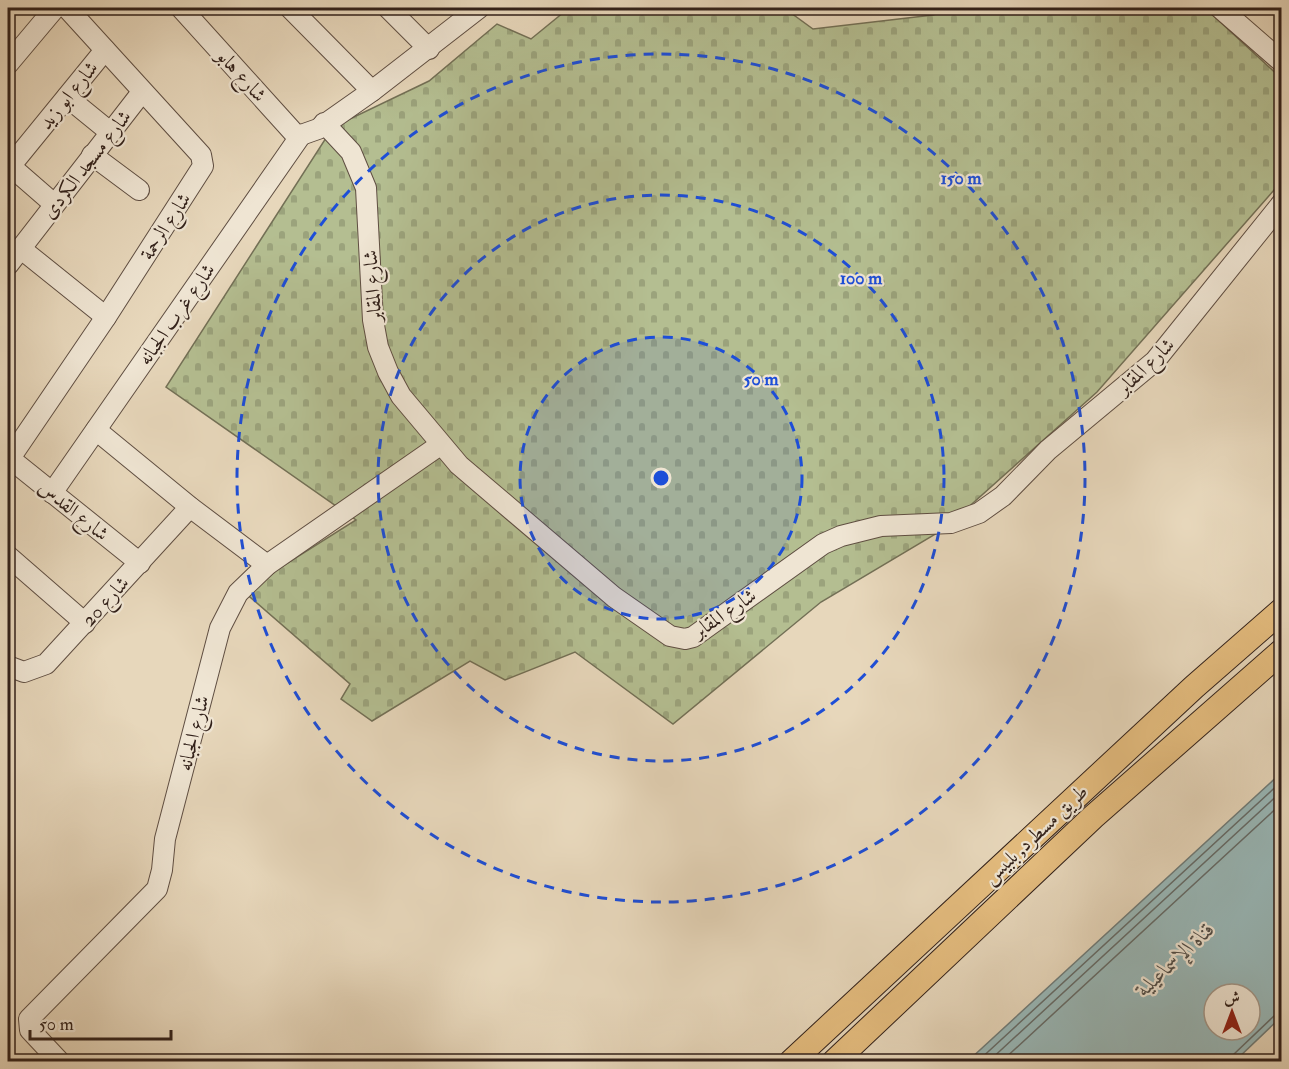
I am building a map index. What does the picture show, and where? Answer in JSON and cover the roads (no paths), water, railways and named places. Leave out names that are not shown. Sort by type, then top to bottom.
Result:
[{"type":"main road","name":"طريق مسطرد, بلبيس","points":[[792,1062],[1194,687],[1281,610]]},
{"type":"main road","name":"طريق مسطرد, بلبيس","points":[[834,1062],[1093,817],[1281,651]]},
{"type":"street","points":[[8,64],[55,8]]},
{"type":"street","name":"شارع الرحمة","points":[[8,458],[106,317],[203,166],[201,155],[67,8]]},
{"type":"street","name":"شارع هابو","points":[[181,8],[294,132],[304,135]]},
{"type":"street","points":[[290,8],[372,91]]},
{"type":"street","points":[[387,8],[429,49]]},
{"type":"street","name":"شارع غرب الجبانه","points":[[52,493],[304,135],[372,91],[429,49],[477,8]]},
{"type":"street","points":[[1220,8],[1281,62]]},
{"type":"street","name":"شارع ابو زيد","points":[[8,166],[105,50]]},
{"type":"street","name":"شارع مسجد الكردى","points":[[8,265],[142,92]]},
{"type":"street","points":[[67,97],[110,132]]},
{"type":"street","name":"شارع المقابر","points":[[324,123],[351,152],[366,188],[373,320],[378,347],[401,396],[440,445],[480,484],[614,597],[670,636],[685,639],[693,637],[823,544],[841,536],[881,526],[951,523],[979,513],[1003,495],[1048,450],[1155,361],[1281,203]]},
{"type":"street","points":[[92,155],[139,189]]},
{"type":"street","points":[[8,166],[54,204]]},
{"type":"street","points":[[20,248],[106,317]]},
{"type":"street","points":[[96,430],[190,507],[267,565]]},
{"type":"street","name":"شارع الجبانه","points":[[60,1062],[28,1027],[28,1020],[157,889],[162,870],[165,839],[220,628],[238,593],[267,565],[440,445]]},
{"type":"street","name":"شارع القدس","points":[[8,458],[140,562]]},
{"type":"street","name":"شارع 20","points":[[8,666],[24,672],[46,664],[190,507]]},
{"type":"street","points":[[8,556],[85,623]]},
{"type":"water","name":"قناة الإسماعيلية","points":[[1281,773],[1281,1017],[1262,1035],[1262,982],[1202,982],[1202,1042],[1255,1042],[1235,1061],[968,1061]]}]
